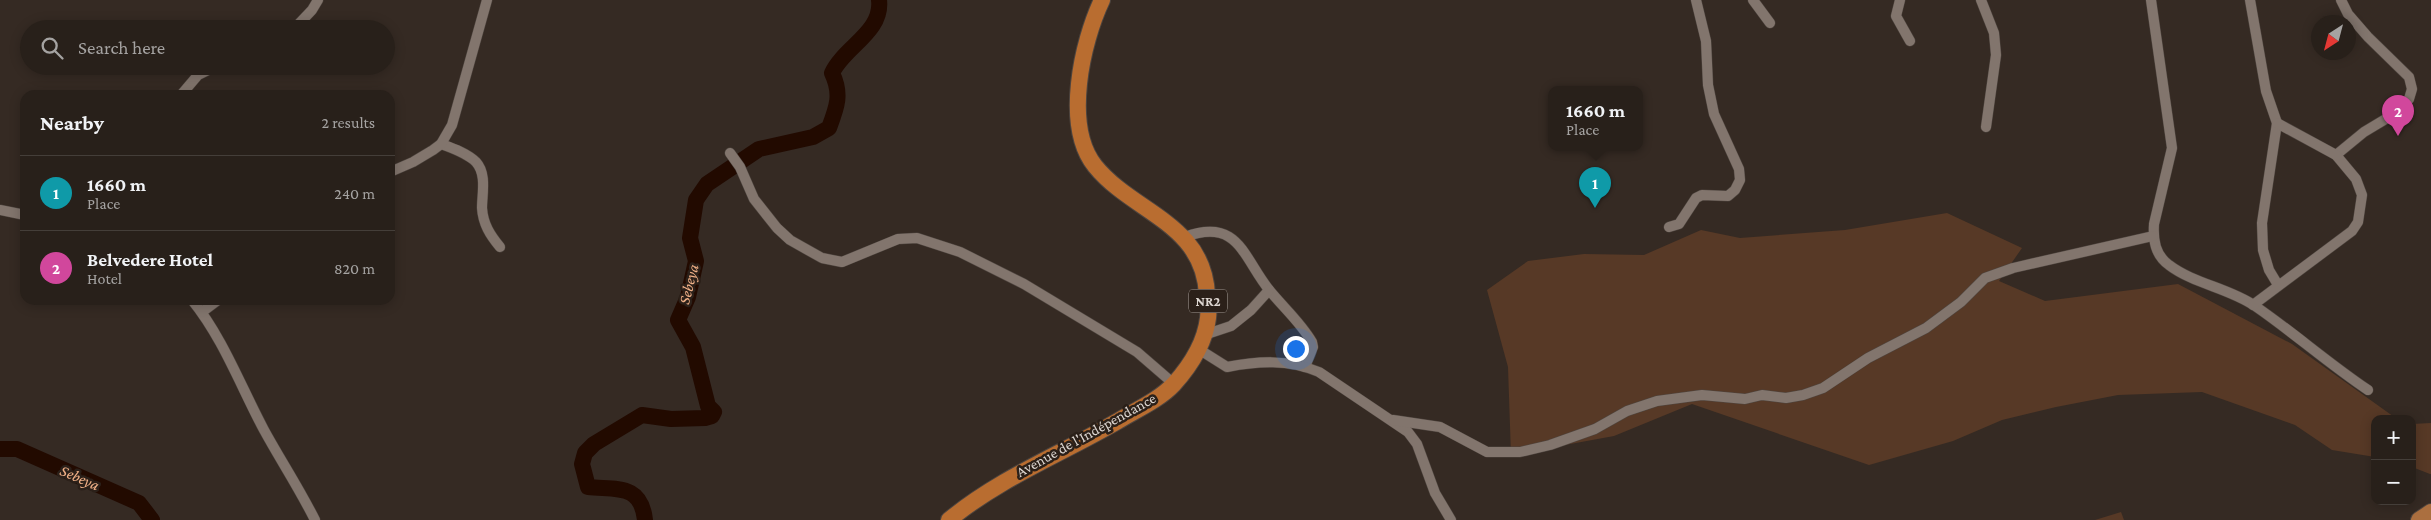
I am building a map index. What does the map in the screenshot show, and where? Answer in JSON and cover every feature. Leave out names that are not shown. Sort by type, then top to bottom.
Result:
[{"type":"highway","name":"Avenue de l'Indépendance","points":[[948,520],[991,488],[1093,435],[1150,402],[1174,384],[1202,343],[1208,317],[1207,281],[1201,263],[1185,237],[1119,187],[1095,166],[1082,142],[1076,96],[1093,18],[1102,0]]},
{"type":"main road","points":[[2418,520],[2431,512]]},
{"type":"street","points":[[303,20],[318,0]]},
{"type":"street","points":[[395,170],[413,162],[441,144],[452,125],[487,0]]},
{"type":"street","points":[[1669,227],[1679,224],[1696,198],[1702,195],[1728,196],[1740,180],[1739,170],[1714,114],[1708,85],[1706,41],[1696,0]]},
{"type":"street","points":[[1753,0],[1770,23]]},
{"type":"street","points":[[1900,0],[1896,16],[1910,41]]},
{"type":"street","points":[[1981,0],[1994,33],[1996,54],[1986,127]]},
{"type":"street","points":[[2150,0],[2172,148],[2153,236],[2158,253],[2168,265],[2253,305],[2368,390]]},
{"type":"street","points":[[2250,0],[2266,91],[2277,123],[2262,223],[2263,250],[2269,270],[2278,285]]},
{"type":"street","points":[[2336,156],[2364,132],[2399,111],[2409,99],[2412,89],[2409,77],[2368,37],[2348,14],[2341,0]]},
{"type":"street","points":[[185,90],[200,75]]},
{"type":"street","points":[[2253,305],[2352,231],[2358,222],[2362,195],[2356,179],[2336,156],[2277,123]]},
{"type":"street","points":[[441,144],[460,152],[476,162],[482,176],[484,220],[488,232],[500,247]]},
{"type":"street","points":[[735,160],[754,199],[777,228],[790,240],[822,258],[842,262],[898,239],[917,238],[960,252],[1024,284],[1137,352],[1174,384]]},
{"type":"street","points":[[0,210],[20,214]]},
{"type":"street","points":[[1185,237],[1207,232],[1228,235],[1245,251],[1269,290],[1312,342],[1313,348],[1305,367]]},
{"type":"street","points":[[1393,420],[1440,427],[1487,452],[1520,452],[1595,429],[1627,411],[1657,401],[1702,395],[1745,399],[1762,395],[1786,398],[1803,395],[1823,388],[1868,358],[1926,328],[1961,302],[1985,278],[2013,268],[2153,236]]},
{"type":"street","points":[[1269,290],[1251,310],[1230,326],[1202,343],[1227,367],[1267,361],[1305,367],[1318,372],[1393,420],[1408,432],[1417,444],[1435,493],[1451,520]]},
{"type":"street","points":[[196,305],[217,336],[265,431],[297,483],[314,520]]},
{"type":"street","points":[[202,312],[211,305]]},
{"type":"shaded area","points":[[1947,213],[2022,248],[1999,281],[2045,301],[2178,284],[2292,344],[2391,415],[2371,415],[2371,456],[2332,450],[2295,425],[2202,392],[2118,395],[2002,420],[1953,441],[1869,465],[1692,404],[1614,436],[1511,455],[1508,367],[1487,290],[1528,261],[1584,254],[1644,255],[1701,230],[1740,238],[1845,230]]},
{"type":"shaded area","points":[[2431,423],[2431,474],[2416,469],[2416,424]]},
{"type":"shaded area","points":[[2121,512],[2124,520],[2095,520]]},
{"type":"waterway","name":"Sebeya","points":[[645,520],[643,508],[633,494],[617,489],[588,487],[582,464],[585,453],[594,444],[642,415],[671,419],[705,418],[712,416],[714,412],[708,406],[693,347],[678,320],[688,297],[696,261],[690,238],[696,200],[707,184],[759,149],[813,137],[829,128],[838,94],[832,73],[875,21],[879,11],[879,0]]},
{"type":"waterway","name":"Sebeya","points":[[0,449],[17,449],[139,503],[152,520]]},
{"type":"place","name":"Belvedere Hotel","points":[[2398,136]]},
{"type":"place","name":"1660 m","points":[[1595,208]]}]
